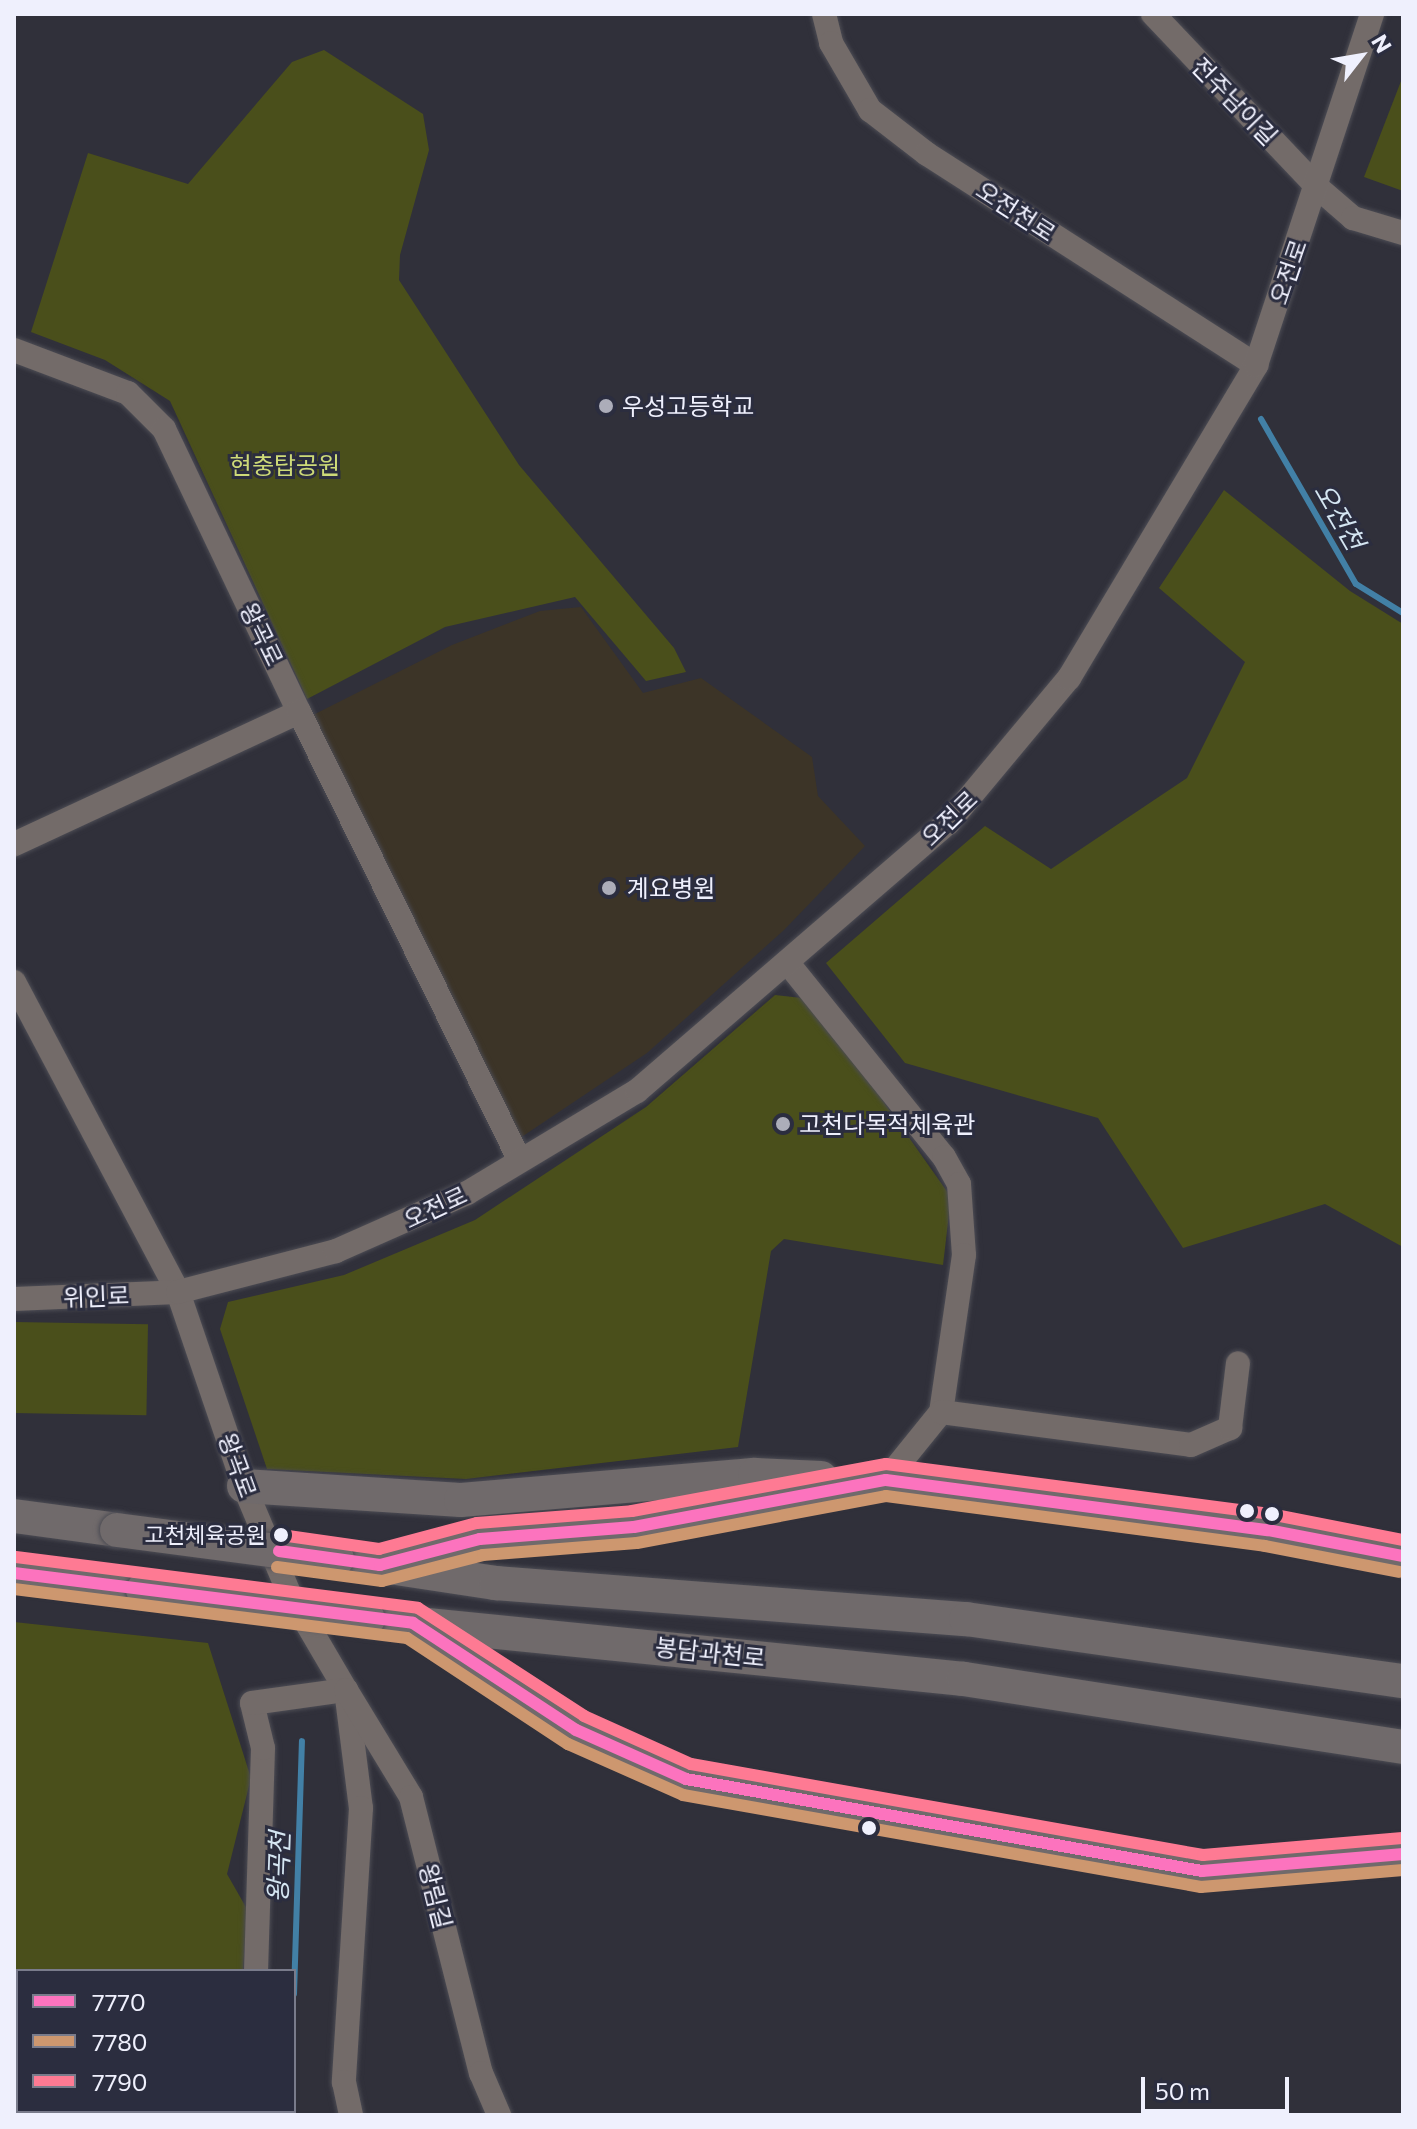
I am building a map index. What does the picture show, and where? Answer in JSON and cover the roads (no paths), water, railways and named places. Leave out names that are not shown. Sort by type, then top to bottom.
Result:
[{"type":"highway","points":[[244,1486],[461,1500],[755,1475],[886,1480],[1268,1530],[1403,1556]]},
{"type":"highway","points":[[380,1565],[480,1539],[634,1527],[886,1480]]},
{"type":"highway","points":[[14,1516],[496,1583],[966,1619],[1403,1681]]},
{"type":"highway","name":"봉담과천로","points":[[14,1573],[368,1619],[964,1679],[1403,1747]]},
{"type":"highway","points":[[413,1623],[576,1730],[686,1779],[1202,1871],[1403,1854]]},
{"type":"street","name":"오전천로","points":[[824,14],[831,43],[870,110],[927,154],[1256,365]]},
{"type":"street","name":"전주남이길","points":[[1153,14],[1317,187],[1353,218],[1403,233]]},
{"type":"street","name":"오전로","points":[[178,1292],[336,1251],[467,1193],[637,1091],[948,823],[1011,753],[1069,678],[1256,365],[1372,14]]},
{"type":"street","name":"왕곡로","points":[[14,350],[128,393],[164,429],[520,1161]]},
{"type":"street","points":[[14,844],[299,712]]},
{"type":"street","points":[[787,962],[935,1145],[959,1184],[964,1255],[941,1412],[886,1480]]},
{"type":"street","name":"왕곡로","points":[[14,982],[178,1292],[244,1486],[289,1593],[346,1690],[361,1808],[344,2082],[351,2115]]},
{"type":"street","name":"위인로","points":[[14,1299],[178,1292]]},
{"type":"street","points":[[941,1412],[1191,1445],[1230,1428],[1238,1363]]},
{"type":"street","points":[[256,1969],[263,1748],[252,1703],[346,1690]]},
{"type":"street","name":"왕림길","points":[[346,1690],[411,1797],[481,2073],[499,2115]]},
{"type":"waterway","name":"오전천","points":[[1261,419],[1356,584],[1403,613]]},
{"type":"waterway","name":"왕곡천","points":[[295,1969],[302,1741]]},
{"type":"place","name":"우성고등학교","points":[[606,406]]},
{"type":"place","name":"계요병원","points":[[609,888]]},
{"type":"place","name":"고천다목적체육관","points":[[783,1124]]},
{"type":"place","name":"고천체육공원","points":[[281,1535]]},
{"type":"park label","name":"현충탑공원","points":[[285,465]]}]
